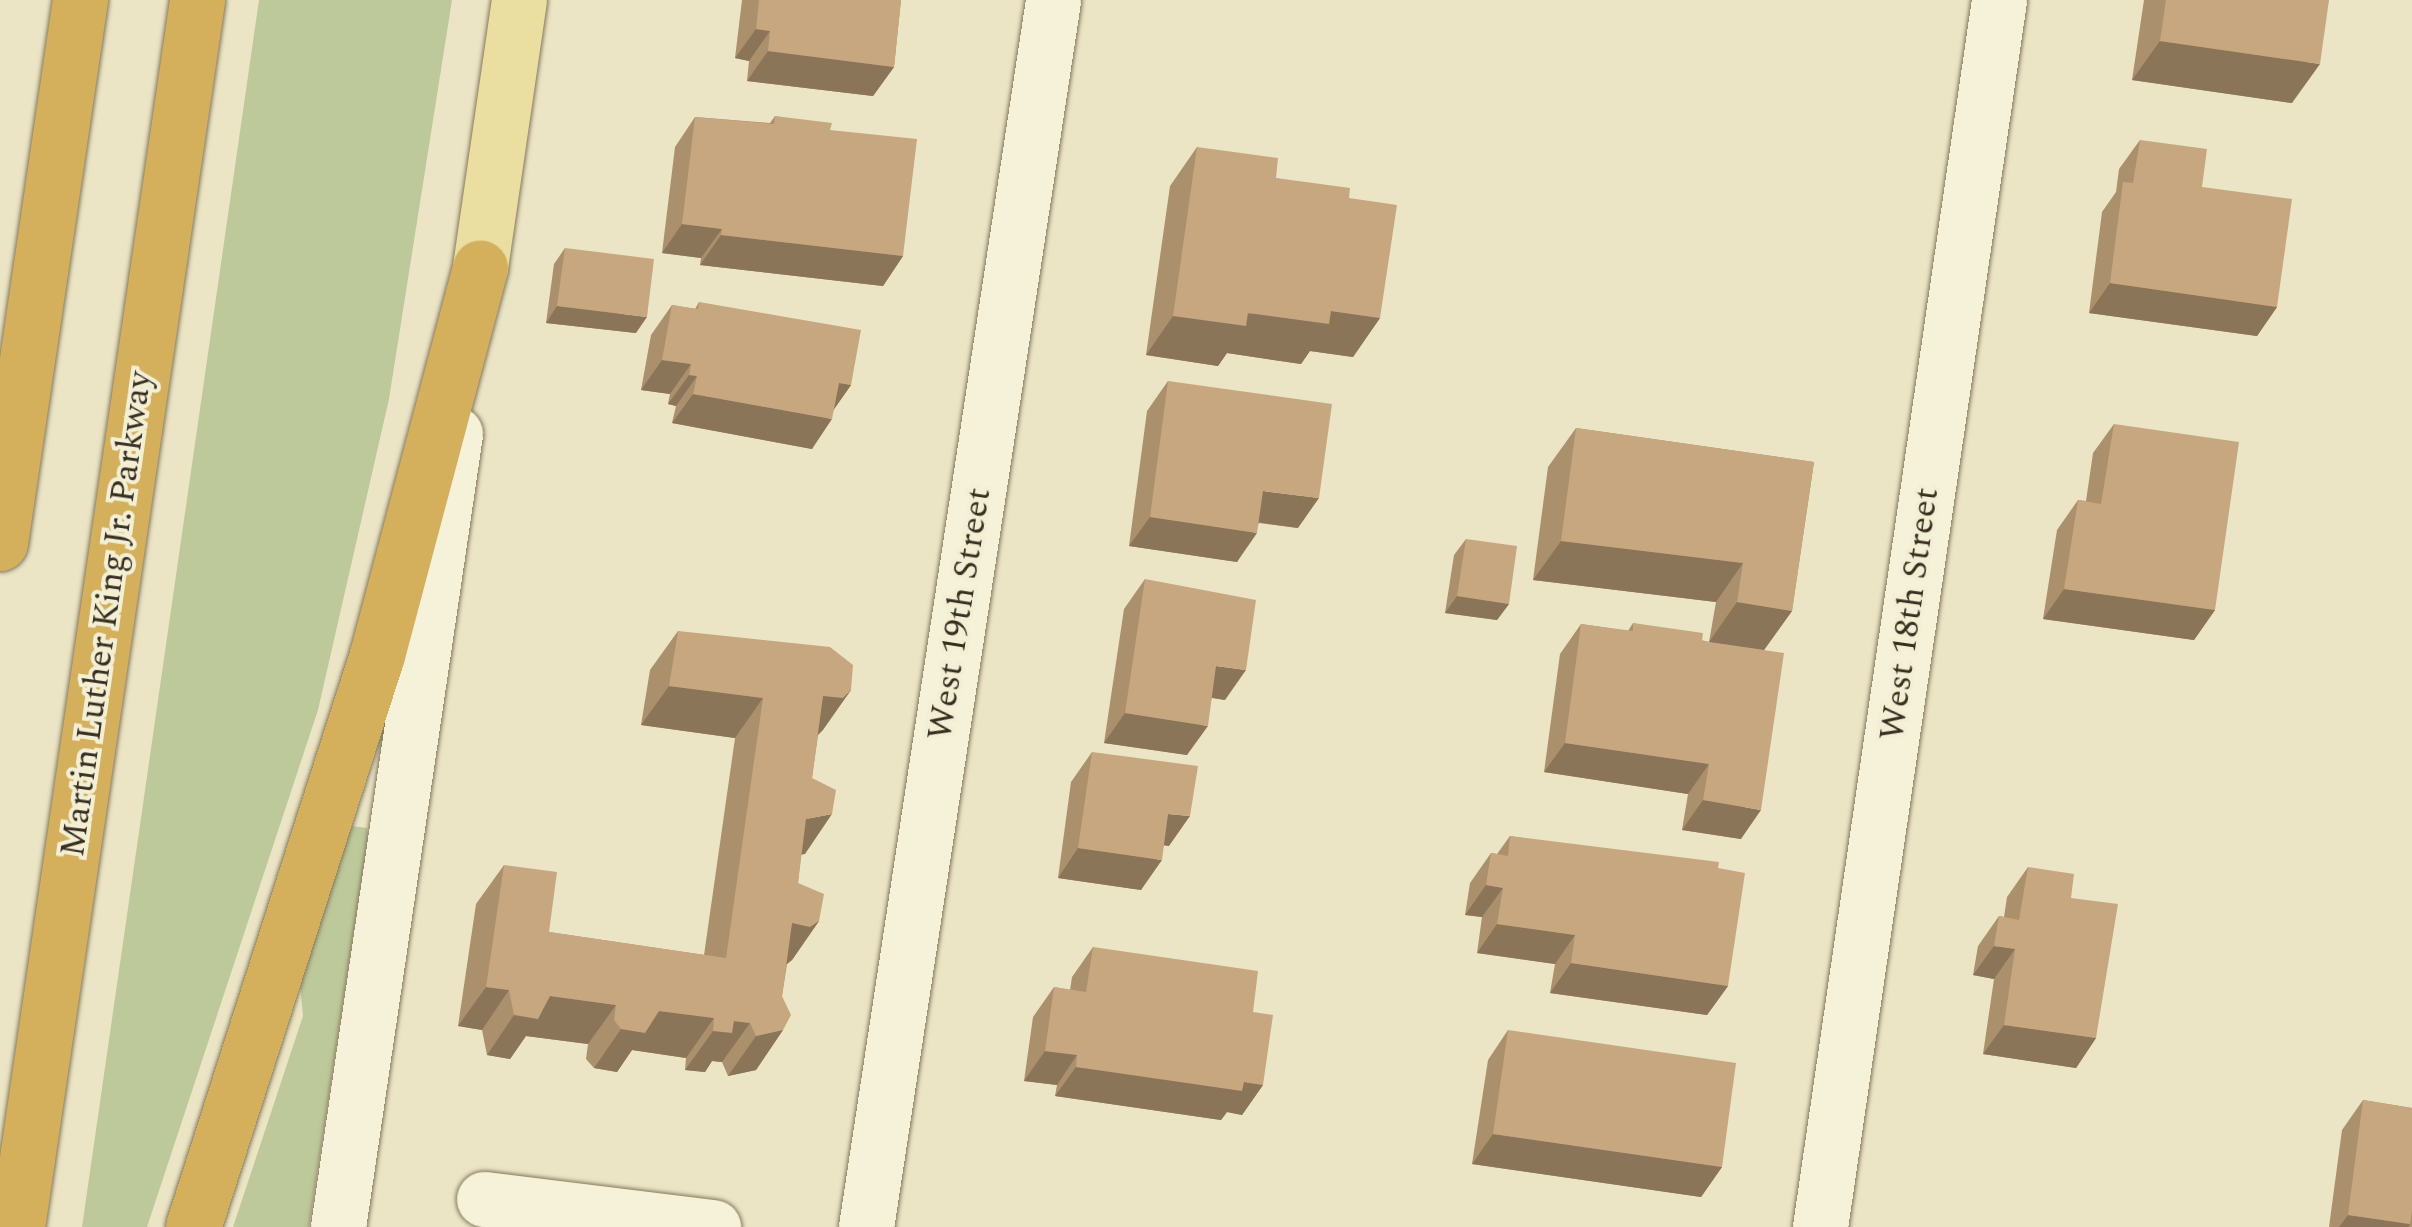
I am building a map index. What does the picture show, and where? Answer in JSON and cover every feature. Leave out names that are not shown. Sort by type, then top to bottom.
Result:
[{"type":"highway","points":[[0,544],[80,0]]},
{"type":"highway","name":"Martin Luther King Jr. Parkway","points":[[17,1227],[196,0]]},
{"type":"highway","points":[[193,1227],[377,654],[480,267]]},
{"type":"main road","points":[[480,267],[519,0]]},
{"type":"street","name":"West 19th Street","points":[[866,1227],[1053,0]]},
{"type":"street","name":"West 18th Street","points":[[1820,1227],[1999,0]]},
{"type":"street","points":[[338,1227],[480,267]]},
{"type":"street","points":[[484,1199],[713,1227]]},
{"type":"green space","points":[[259,0],[452,0],[389,399],[318,710],[147,1227],[82,1227]]},
{"type":"green space","points":[[352,826],[367,828],[368,837],[309,1227],[233,1227],[303,1016],[299,974]]},
{"type":"building","points":[[759,0],[901,0],[894,67],[768,51],[770,31],[756,29]]},
{"type":"building","points":[[2166,0],[2329,0],[2320,64],[2160,41]]},
{"type":"building","points":[[775,116],[832,123],[830,130],[917,139],[903,256],[721,235],[722,229],[682,224],[695,117],[774,124]]},
{"type":"building","points":[[2140,140],[2207,149],[2202,187],[2292,199],[2277,307],[2110,283],[2123,182],[2133,183]]},
{"type":"building","points":[[1197,147],[1278,158],[1276,178],[1350,188],[1349,198],[1397,205],[1380,318],[1331,311],[1329,324],[1248,313],[1246,326],[1173,316]]},
{"type":"building","points":[[565,248],[654,259],[647,317],[557,306]]},
{"type":"building","points":[[699,302],[861,330],[851,385],[839,383],[832,419],[693,394],[697,376],[689,375],[691,364],[662,360],[672,305],[698,309]]},
{"type":"building","points":[[1168,381],[1332,404],[1319,498],[1263,491],[1257,533],[1150,517]]},
{"type":"building","points":[[2114,424],[2239,442],[2215,610],[2064,589],[2078,500],[2101,504]]},
{"type":"building","points":[[1576,428],[1814,462],[1792,611],[1737,602],[1743,563],[1561,541]]},
{"type":"building","points":[[1466,539],[1517,546],[1509,604],[1457,596]]},
{"type":"building","points":[[1145,579],[1256,600],[1246,670],[1216,666],[1208,726],[1125,713]]},
{"type":"building","points":[[1633,623],[1703,633],[1702,641],[1784,653],[1761,810],[1703,800],[1709,764],[1565,743],[1581,624],[1633,631]]},
{"type":"building","points":[[678,631],[830,647],[853,665],[851,690],[843,698],[823,696],[812,778],[836,790],[832,814],[806,819],[798,883],[824,894],[819,921],[810,927],[792,923],[782,996],[791,1015],[783,1030],[756,1036],[750,1023],[734,1021],[732,1033],[713,1031],[714,1018],[659,1011],[645,1033],[621,1029],[614,1020],[616,1005],[550,996],[538,1019],[514,1015],[509,990],[486,987],[504,865],[557,872],[549,932],[726,958],[763,698],[669,686]]},
{"type":"building","points":[[1092,752],[1198,766],[1190,816],[1168,814],[1162,860],[1078,848]]},
{"type":"building","points":[[1510,836],[1719,862],[1718,868],[1745,873],[1728,986],[1571,963],[1575,935],[1497,924],[1503,888],[1486,885],[1491,853],[1508,856]]},
{"type":"building","points":[[2028,867],[2074,874],[2071,898],[2118,904],[2096,1038],[2004,1025],[2015,949],[1994,946],[1999,916],[2019,920]]},
{"type":"building","points":[[1093,947],[1258,971],[1253,1012],[1273,1015],[1263,1085],[1244,1082],[1242,1091],[1076,1067],[1077,1055],[1045,1051],[1054,987],[1086,992]]},
{"type":"building","points":[[1508,1030],[1736,1063],[1722,1167],[1493,1134]]},
{"type":"building","points":[[2363,1100],[2412,1108],[2410,1224],[2348,1215]]}]
